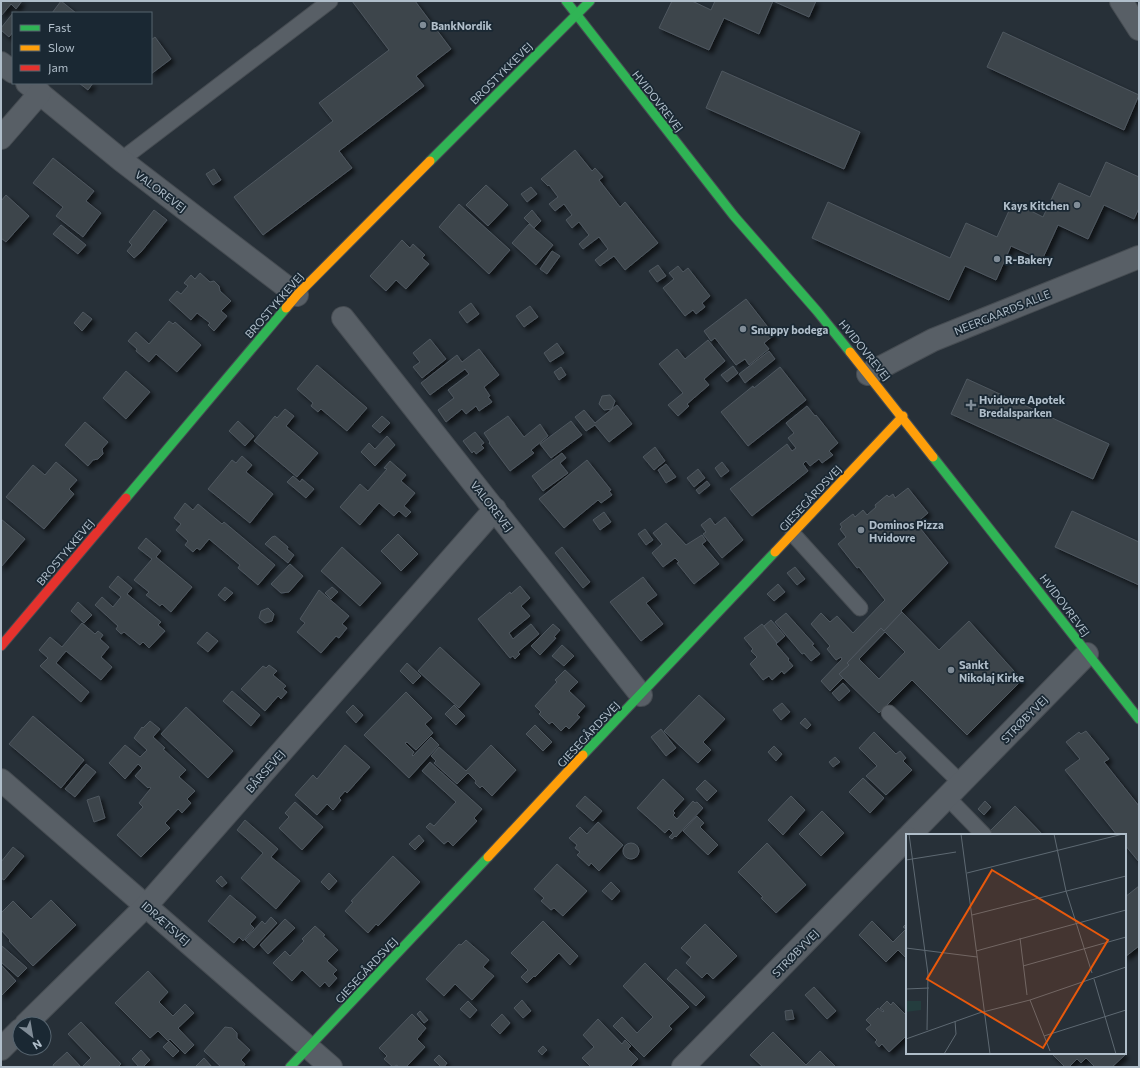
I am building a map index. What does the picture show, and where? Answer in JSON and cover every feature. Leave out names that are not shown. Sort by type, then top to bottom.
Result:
[{"type":"street","name":"HVIDOVREVEJ","points":[[566,1],[734,216],[817,311],[902,416],[1139,719]]},
{"type":"street","name":"BROSTYKKEVEJ","points":[[1,646],[297,294],[590,1]]},
{"type":"street","points":[[1121,1],[1139,29]]},
{"type":"street","points":[[1,63],[12,71]]},
{"type":"street","points":[[1,138],[34,88]]},
{"type":"street","name":"VALOREVEJ","points":[[34,88],[121,160],[297,294]]},
{"type":"street","name":"NEERGAARDS ALLE","points":[[868,374],[933,340],[1139,257]]},
{"type":"street","name":"VALOREVEJ","points":[[344,318],[641,695]]},
{"type":"street","name":"GIESEGÅRDSVEJ","points":[[290,1067],[793,534],[902,416]]},
{"type":"street","name":"BÅRSEVEJ","points":[[34,1016],[146,906],[494,509]]},
{"type":"street","name":"STRØBYVEJ","points":[[911,834],[1087,654]]},
{"type":"street","name":"IDRÆTSVEJ","points":[[1,780],[331,1067]]},
{"type":"street","name":"STRØBYVEJ","points":[[683,1067],[906,839]]},
{"type":"street","points":[[1,1049],[12,1038]]},
{"type":"lane","points":[[121,160],[330,1]]},
{"type":"lane","points":[[793,534],[860,608]]},
{"type":"lane","points":[[889,714],[954,790],[983,834]]},
{"type":"building","points":[[1,1],[22,1],[16,9],[11,4],[1,16]]},
{"type":"building","points":[[61,1],[75,12],[53,12]]},
{"type":"building","points":[[352,1],[415,1],[451,49],[416,76],[424,86],[339,151],[352,168],[263,235],[234,197],[333,121],[319,103],[389,50]]},
{"type":"building","points":[[672,1],[692,1],[711,10],[715,1],[773,1],[759,34],[724,18],[709,50],[659,28]]},
{"type":"building","points":[[773,1],[816,1],[809,17]]},
{"type":"building","points":[[12,14],[12,33],[9,37],[1,30]]},
{"type":"building","points":[[1003,32],[1139,95],[1124,130],[987,67]]},
{"type":"building","points":[[155,37],[171,59],[152,73],[152,39]]},
{"type":"building","points":[[722,71],[860,132],[844,169],[706,108]]},
{"type":"building","points":[[80,84],[92,84],[88,90]]},
{"type":"building","points":[[575,150],[592,171],[595,168],[603,177],[599,180],[620,207],[625,202],[658,243],[625,270],[614,256],[600,266],[595,260],[608,249],[599,237],[583,249],[579,244],[589,235],[579,222],[572,228],[566,220],[572,215],[564,204],[555,211],[549,204],[558,197],[549,185],[548,186],[541,179]]},
{"type":"building","points":[[53,158],[94,191],[86,201],[101,213],[83,237],[56,216],[63,207],[33,183]]},
{"type":"building","points":[[1106,162],[1139,177],[1139,208],[1134,219],[1104,205],[1088,239],[1058,225],[1042,260],[1011,246],[996,280],[965,266],[949,300],[812,238],[828,202],[950,258],[966,223],[997,237],[1013,202],[1043,217],[1059,183],[1090,197]]},
{"type":"building","points":[[214,169],[221,180],[213,185],[206,174]]},
{"type":"building","points":[[486,185],[508,205],[488,226],[466,205]]},
{"type":"building","points":[[531,187],[537,194],[527,202],[521,194]]},
{"type":"building","points":[[6,195],[29,216],[6,242],[1,238],[1,201]]},
{"type":"building","points":[[459,204],[510,250],[489,274],[439,227]]},
{"type":"building","points":[[154,210],[167,220],[141,252],[134,258],[127,251],[132,245],[129,242]]},
{"type":"building","points":[[532,210],[541,221],[534,228],[524,218]]},
{"type":"building","points":[[529,224],[553,245],[536,265],[512,243]]},
{"type":"building","points":[[61,225],[86,245],[78,254],[53,234]]},
{"type":"building","points":[[402,240],[410,248],[413,244],[425,255],[422,258],[429,264],[406,289],[396,280],[386,291],[370,276]]},
{"type":"building","points":[[552,251],[560,256],[547,274],[540,269]]},
{"type":"building","points":[[658,265],[666,276],[657,282],[649,271]]},
{"type":"building","points":[[678,266],[683,272],[688,268],[710,296],[702,303],[705,307],[696,314],[693,310],[685,316],[663,288],[674,279],[669,273]]},
{"type":"building","points":[[200,273],[210,282],[214,281],[219,286],[220,291],[231,301],[221,311],[227,316],[214,331],[208,325],[210,323],[197,313],[191,320],[169,300],[177,291],[181,294],[188,286],[184,283],[191,275],[195,279]]},
{"type":"building","points":[[746,299],[774,335],[764,343],[769,349],[749,365],[745,359],[736,365],[715,338],[711,341],[704,331]]},
{"type":"building","points":[[471,303],[479,314],[467,323],[459,312]]},
{"type":"building","points":[[530,306],[538,317],[524,327],[516,316]]},
{"type":"building","points":[[83,312],[92,319],[82,331],[74,323]]},
{"type":"building","points":[[169,321],[173,324],[175,322],[201,345],[177,372],[156,354],[149,362],[136,351],[137,349],[128,341],[136,332],[149,344]]},
{"type":"building","points":[[430,339],[446,359],[422,378],[413,367],[420,362],[413,353]]},
{"type":"building","points":[[708,340],[725,361],[704,379],[709,385],[687,404],[689,406],[678,416],[668,405],[683,393],[659,364],[677,349],[685,359]]},
{"type":"building","points":[[557,343],[564,353],[550,362],[544,353]]},
{"type":"building","points":[[479,349],[499,375],[484,387],[492,402],[479,411],[476,406],[466,414],[462,409],[446,422],[438,410],[454,398],[448,390],[469,374],[465,369],[430,395],[421,383],[457,355],[462,362]]},
{"type":"building","points":[[769,351],[775,359],[745,383],[739,374]]},
{"type":"building","points":[[317,365],[367,408],[347,431],[321,409],[318,412],[311,406],[313,403],[297,389]]},
{"type":"building","points":[[733,366],[738,373],[727,382],[721,375]]},
{"type":"building","points":[[561,367],[566,375],[559,380],[554,372]]},
{"type":"building","points":[[780,367],[806,400],[748,446],[721,412],[753,386],[754,388]]},
{"type":"building","points":[[126,371],[150,392],[126,419],[103,398]]},
{"type":"building","points":[[967,379],[1109,444],[1093,479],[951,414]]},
{"type":"building","points":[[610,395],[615,401],[612,409],[604,410],[599,404],[602,396]]},
{"type":"building","points":[[617,405],[632,424],[609,442],[595,425],[586,431],[575,417],[584,410],[595,423]]},
{"type":"building","points":[[807,406],[838,443],[829,451],[833,455],[822,463],[819,459],[810,466],[806,461],[803,464],[808,471],[752,516],[730,489],[787,444],[792,451],[796,448],[788,438],[794,433],[786,423]]},
{"type":"building","points":[[285,409],[294,416],[286,426],[318,453],[297,477],[254,441],[275,416],[277,418]]},
{"type":"building","points":[[382,416],[390,423],[380,433],[372,426]]},
{"type":"building","points":[[508,416],[524,437],[540,424],[548,436],[531,450],[534,453],[510,471],[489,443],[490,442],[484,433]]},
{"type":"building","points":[[238,421],[254,436],[245,446],[229,431]]},
{"type":"building","points":[[571,421],[582,435],[551,458],[540,444]]},
{"type":"building","points":[[85,422],[108,442],[102,449],[103,454],[98,459],[93,460],[88,466],[65,445]]},
{"type":"building","points":[[475,432],[484,443],[481,445],[484,448],[476,454],[474,451],[472,453],[463,441]]},
{"type":"building","points":[[387,436],[395,445],[375,466],[361,452],[369,443],[375,449]]},
{"type":"building","points":[[655,447],[665,461],[654,470],[643,457]]},
{"type":"building","points":[[562,453],[566,458],[560,463],[568,473],[543,491],[532,476]]},
{"type":"building","points":[[242,456],[252,465],[246,472],[273,494],[250,523],[208,489],[232,460],[236,463]]},
{"type":"building","points":[[587,460],[611,490],[609,491],[612,495],[601,503],[598,500],[564,528],[539,499]]},
{"type":"building","points":[[390,461],[406,475],[401,481],[415,493],[404,506],[411,512],[406,517],[399,511],[394,516],[379,503],[360,525],[340,507],[360,484],[368,491],[387,469],[384,468]]},
{"type":"building","points":[[56,462],[77,480],[69,489],[74,494],[44,529],[6,497],[33,465],[45,475]]},
{"type":"building","points":[[722,462],[729,471],[721,477],[715,468]]},
{"type":"building","points":[[666,464],[676,477],[666,483],[658,470]]},
{"type":"building","points":[[698,469],[705,478],[694,487],[687,478]]},
{"type":"building","points":[[293,476],[300,482],[302,479],[314,489],[306,498],[287,482]]},
{"type":"building","points":[[707,481],[710,485],[699,494],[696,490]]},
{"type":"building","points":[[908,488],[928,513],[916,523],[948,563],[901,611],[902,612],[884,631],[881,628],[847,663],[849,665],[839,674],[843,678],[830,691],[821,681],[842,659],[841,657],[836,660],[827,649],[830,646],[811,624],[821,613],[830,622],[837,616],[853,633],[885,600],[859,567],[857,568],[838,544],[846,537],[840,529],[842,527],[840,524],[853,514],[855,517],[863,510],[867,515],[876,507],[875,505],[887,495],[889,497],[893,494],[895,498]]},
{"type":"building","points":[[185,503],[193,510],[198,504],[222,524],[224,522],[275,565],[258,585],[238,568],[240,565],[209,539],[200,550],[197,548],[193,552],[185,545],[188,541],[176,530],[181,524],[174,518]]},
{"type":"building","points":[[1072,511],[1139,542],[1139,585],[1055,547]]},
{"type":"building","points":[[604,512],[611,522],[600,530],[593,520]]},
{"type":"building","points":[[725,517],[743,540],[722,558],[703,534],[706,532],[701,525],[710,518],[715,525]]},
{"type":"building","points":[[1,519],[25,539],[1,567]]},
{"type":"building","points":[[666,523],[686,545],[702,535],[706,541],[702,544],[719,564],[694,584],[677,563],[679,562],[675,558],[663,567],[652,553],[662,544],[653,533]]},
{"type":"building","points":[[645,529],[653,540],[646,545],[638,534]]},
{"type":"building","points":[[398,534],[418,554],[401,571],[381,551]]},
{"type":"building","points":[[275,536],[288,547],[287,549],[294,555],[288,563],[265,544]]},
{"type":"building","points":[[146,538],[161,551],[156,557],[192,587],[171,612],[162,604],[160,606],[146,595],[149,592],[134,580],[152,559],[138,548]]},
{"type":"building","points":[[342,547],[381,583],[360,606],[321,571]]},
{"type":"building","points":[[562,547],[590,582],[583,588],[555,553]]},
{"type":"building","points":[[290,564],[303,576],[289,592],[281,593],[271,584]]},
{"type":"building","points":[[795,567],[805,579],[797,585],[787,573]]},
{"type":"building","points":[[118,576],[132,588],[127,594],[161,622],[158,625],[165,631],[149,648],[143,642],[140,645],[124,632],[121,634],[116,629],[118,626],[95,605],[102,597],[113,607],[121,597],[109,587]]},
{"type":"building","points":[[643,577],[657,595],[646,603],[663,624],[641,641],[610,602]]},
{"type":"building","points":[[778,584],[785,592],[774,601],[767,594]]},
{"type":"building","points":[[520,586],[530,598],[521,606],[530,616],[509,633],[513,639],[531,624],[539,634],[518,652],[520,654],[515,659],[513,656],[510,658],[478,619],[510,592],[511,594]]},
{"type":"building","points":[[225,587],[233,593],[225,601],[218,595]]},
{"type":"building","points":[[332,587],[338,592],[331,599],[325,593]]},
{"type":"building","points":[[319,590],[349,616],[342,624],[347,628],[339,638],[336,636],[321,653],[297,632],[305,623],[300,619]]},
{"type":"building","points":[[78,602],[92,615],[84,623],[71,611]]},
{"type":"building","points":[[268,608],[274,614],[272,621],[265,623],[259,618],[261,611]]},
{"type":"building","name":"Sankt Nikolaj Kirke","points":[[902,612],[939,650],[969,621],[1022,680],[967,735],[912,680],[879,713],[839,674],[849,665],[847,663],[881,628],[884,631]],"holes":[[[885,632],[905,652],[879,679],[859,659]]]},
{"type":"building","points":[[786,613],[814,644],[812,645],[820,654],[811,661],[804,653],[802,654],[775,622]]},
{"type":"building","points":[[771,620],[785,636],[777,643],[764,626]]},
{"type":"building","points":[[82,623],[95,634],[98,631],[103,635],[100,639],[109,647],[101,657],[112,667],[101,680],[66,651],[56,663],[89,692],[81,702],[40,666],[48,658],[39,650],[50,637],[62,647]]},
{"type":"building","points":[[553,624],[560,630],[554,637],[556,638],[540,655],[531,646]]},
{"type":"building","points":[[762,624],[793,666],[784,674],[782,671],[772,680],[769,676],[763,680],[750,664],[757,657],[751,651],[753,649],[744,638]]},
{"type":"building","points":[[207,632],[218,641],[208,652],[197,643]]},
{"type":"building","points":[[562,645],[574,656],[564,666],[552,656]]},
{"type":"building","points":[[440,647],[480,684],[459,708],[418,671]]},
{"type":"building","points":[[407,663],[421,676],[413,684],[400,671]]},
{"type":"building","points":[[269,665],[277,671],[273,675],[286,686],[283,689],[287,692],[281,699],[278,696],[265,711],[241,689],[263,666],[266,668]]},
{"type":"building","points":[[565,670],[578,682],[569,691],[585,706],[577,715],[580,717],[569,729],[566,726],[561,731],[552,722],[549,724],[539,714],[541,712],[535,706],[557,682],[555,680]]},
{"type":"building","points":[[843,683],[850,691],[839,701],[832,693]]},
{"type":"building","points":[[232,691],[260,715],[251,726],[223,701]]},
{"type":"building","points":[[406,692],[432,718],[425,724],[433,733],[416,750],[407,742],[405,743],[414,752],[412,755],[413,756],[431,737],[439,745],[409,778],[364,735]]},
{"type":"building","points":[[699,695],[725,719],[703,742],[711,750],[698,763],[664,731]]},
{"type":"building","points":[[782,703],[790,712],[781,720],[773,710]]},
{"type":"building","points":[[353,705],[363,715],[356,723],[346,712]]},
{"type":"building","points":[[454,705],[465,716],[456,725],[445,714]]},
{"type":"building","points":[[186,707],[233,751],[208,778],[161,734]]},
{"type":"building","points":[[33,716],[84,760],[61,788],[9,744]]},
{"type":"building","points":[[805,718],[811,725],[807,729],[800,723]]},
{"type":"building","points":[[150,721],[160,729],[153,737],[165,748],[163,749],[186,770],[179,777],[195,791],[187,799],[191,803],[182,813],[178,809],[165,823],[170,828],[141,857],[117,835],[143,807],[139,803],[151,788],[148,788],[135,776],[142,768],[138,764],[125,779],[109,763],[125,745],[140,757],[147,750],[134,738],[142,727],[143,728]]},
{"type":"building","points":[[535,725],[552,742],[543,751],[526,734]]},
{"type":"building","points":[[661,729],[676,748],[666,756],[651,737]]},
{"type":"building","points":[[1086,731],[1109,759],[1104,762],[1139,806],[1139,862],[1126,846],[1126,834],[1116,834],[1065,770],[1080,759],[1066,742],[1079,732],[1081,734]]},
{"type":"building","points":[[874,732],[896,754],[900,751],[906,758],[903,761],[912,770],[886,795],[866,776],[877,766],[859,748]]},
{"type":"building","points":[[345,745],[370,767],[347,793],[345,791],[339,798],[341,800],[333,810],[327,804],[317,815],[295,795],[313,775],[317,779]]},
{"type":"building","points":[[491,745],[516,770],[492,796],[482,786],[480,788],[475,783],[476,781],[468,773],[457,784],[434,763],[436,761],[431,756],[439,747],[466,771]]},
{"type":"building","points":[[774,746],[782,754],[776,761],[768,752]]},
{"type":"building","points":[[835,757],[840,762],[833,767],[829,762]]},
{"type":"building","points":[[430,762],[482,809],[474,818],[477,821],[453,846],[448,841],[444,844],[426,827],[430,823],[434,826],[456,802],[422,771]]},
{"type":"building","points":[[86,764],[96,772],[75,797],[65,789]]},
{"type":"building","points":[[863,778],[884,798],[870,813],[849,792]]},
{"type":"building","points":[[663,779],[684,799],[673,811],[675,813],[673,815],[677,819],[693,801],[695,803],[697,802],[703,808],[676,837],[675,836],[672,839],[669,837],[673,833],[669,829],[665,833],[637,808]]},
{"type":"building","points":[[705,780],[717,791],[707,801],[696,789]]},
{"type":"building","points":[[99,796],[105,818],[94,822],[87,800]]},
{"type":"building","points":[[585,796],[602,811],[593,821],[576,806]]},
{"type":"building","points":[[791,796],[805,810],[783,835],[768,820]]},
{"type":"building","points":[[985,801],[991,807],[984,815],[978,809]]},
{"type":"building","points":[[295,802],[323,827],[302,850],[279,828],[289,817],[285,813]]},
{"type":"building","points":[[1015,806],[1042,834],[991,834],[989,832]]},
{"type":"building","points":[[822,811],[844,833],[821,856],[799,834]]},
{"type":"building","points":[[697,816],[704,823],[700,827],[718,845],[708,855],[683,831]]},
{"type":"building","points":[[245,820],[278,849],[271,857],[300,881],[276,909],[241,878],[263,853],[237,830]]},
{"type":"building","points":[[598,822],[623,845],[599,871],[591,863],[589,866],[577,855],[580,852],[575,848],[577,845],[569,838],[580,827],[587,834]]},
{"type":"building","points":[[419,835],[424,841],[415,850],[409,844]]},
{"type":"building","points":[[631,843],[638,848],[639,851],[634,858],[631,859],[624,854],[623,851],[628,844]]},
{"type":"building","points":[[767,843],[806,885],[776,913],[761,898],[763,897],[738,872]]},
{"type":"building","points":[[13,847],[24,856],[4,880],[1,878],[1,862]]},
{"type":"building","points":[[393,856],[420,882],[378,926],[376,924],[368,933],[345,911],[353,902],[351,901]]},
{"type":"building","points":[[557,864],[587,891],[563,916],[554,908],[551,910],[541,901],[544,898],[534,889]]},
{"type":"building","points":[[329,873],[337,881],[329,890],[321,882]]},
{"type":"building","points":[[221,876],[227,883],[222,887],[216,881]]},
{"type":"building","points":[[611,882],[620,891],[612,900],[602,891]]},
{"type":"building","points":[[1139,886],[1139,946],[1126,956],[1126,896]]},
{"type":"building","points":[[230,895],[256,917],[250,924],[254,928],[243,941],[239,937],[234,943],[208,921]]},
{"type":"building","points":[[51,900],[76,925],[33,966],[9,941],[10,940],[1,930],[1,913],[13,901],[31,919]]},
{"type":"building","points":[[271,917],[277,923],[254,948],[245,940],[262,921],[265,924]]},
{"type":"building","points":[[285,919],[295,928],[268,954],[260,945]]},
{"type":"building","points":[[543,921],[578,956],[570,965],[559,953],[527,983],[521,977],[528,970],[511,953]]},
{"type":"building","points":[[872,921],[893,942],[906,929],[906,958],[898,950],[886,962],[859,935]]},
{"type":"building","points":[[705,924],[737,956],[713,979],[707,973],[702,978],[686,963],[691,957],[681,948]]},
{"type":"building","points":[[315,926],[338,950],[327,961],[337,970],[333,974],[337,978],[329,987],[325,982],[320,987],[302,970],[292,981],[273,963],[285,951],[290,956],[304,941],[302,939]]},
{"type":"building","points":[[466,940],[489,960],[483,967],[494,976],[472,1000],[455,984],[444,996],[426,979],[459,944],[461,945]]},
{"type":"building","points":[[2,946],[27,968],[18,977],[1,962]]},
{"type":"building","points":[[645,963],[689,1007],[669,1026],[672,1029],[644,1057],[613,1026],[622,1017],[637,1033],[653,1017],[623,986]]},
{"type":"building","points":[[1,965],[16,981],[1,996]]},
{"type":"building","points":[[676,969],[705,997],[696,1006],[667,979]]},
{"type":"building","points":[[148,971],[168,992],[159,1002],[173,1016],[185,1004],[194,1013],[178,1028],[194,1045],[185,1054],[170,1039],[168,1041],[158,1031],[150,1038],[115,1003]]},
{"type":"building","points":[[814,987],[836,1011],[827,1019],[805,995]]},
{"type":"building","points":[[522,1000],[531,1011],[523,1018],[514,1008]]},
{"type":"building","points":[[468,1001],[477,1010],[470,1018],[460,1009]]},
{"type":"building","points":[[887,1001],[891,1005],[893,1002],[906,1015],[906,1038],[905,1037],[889,1052],[882,1044],[879,1047],[875,1042],[877,1040],[866,1029],[871,1025],[866,1020],[878,1008],[883,1012],[884,1011],[880,1008]]},
{"type":"building","points":[[792,1010],[794,1019],[786,1020],[785,1011]]},
{"type":"building","points":[[420,1011],[428,1020],[424,1023],[417,1014]]},
{"type":"building","points":[[412,1014],[426,1028],[417,1039],[425,1047],[406,1067],[398,1067],[397,1065],[393,1067],[384,1059],[387,1056],[379,1048]]},
{"type":"building","points":[[502,1014],[510,1023],[500,1034],[491,1025]]},
{"type":"building","points":[[598,1019],[622,1044],[625,1040],[631,1046],[628,1049],[638,1059],[630,1067],[591,1067],[582,1058],[594,1047],[583,1035]]},
{"type":"building","points":[[81,1022],[121,1064],[118,1067],[82,1067],[91,1058],[68,1034]]},
{"type":"building","points":[[225,1027],[232,1028],[237,1033],[237,1038],[250,1050],[241,1060],[245,1064],[243,1067],[221,1067],[204,1051]]},
{"type":"building","points":[[773,1032],[806,1065],[820,1051],[836,1067],[763,1067],[750,1055]]},
{"type":"building","points":[[169,1041],[179,1051],[173,1057],[163,1047]]},
{"type":"building","points":[[543,1046],[547,1050],[542,1055],[538,1051]]},
{"type":"building","points":[[141,1050],[150,1060],[143,1067],[139,1067],[132,1059]]},
{"type":"building","points":[[67,1052],[81,1067],[54,1067],[53,1065]]},
{"type":"building","points":[[1052,1054],[1125,1055],[1112,1067],[1095,1067],[1086,1058],[1081,1063],[1077,1059],[1069,1067],[1065,1067]]},
{"type":"building","points":[[439,1055],[447,1063],[444,1067],[441,1067],[434,1060]]},
{"type":"building","points":[[204,1058],[212,1067],[195,1067]]},
{"type":"traffic: fast","points":[[566,1],[734,216],[817,311],[850,352]]},
{"type":"traffic: fast","points":[[430,161],[590,1]]},
{"type":"traffic: fast","points":[[126,498],[286,308]]},
{"type":"traffic: fast","points":[[933,457],[1139,719]]},
{"type":"traffic: fast","points":[[583,755],[775,552]]},
{"type":"traffic: fast","points":[[290,1067],[488,857]]},
{"type":"traffic: slow","points":[[286,308],[297,295],[430,161]]},
{"type":"traffic: slow","points":[[850,352],[933,457]]},
{"type":"traffic: slow","points":[[775,552],[903,416]]},
{"type":"traffic: slow","points":[[488,857],[583,755]]},
{"type":"traffic: jam","points":[[1,646],[126,498]]},
{"type":"place","name":"BankNordik","points":[[423,25]]},
{"type":"place","name":"Kays Kitchen","points":[[1077,205]]},
{"type":"place","name":"R-Bakery","points":[[997,259]]},
{"type":"place","name":"Snuppy bodega","points":[[743,329]]},
{"type":"place","name":"Hvidovre Apotek Bredalsparken","points":[[971,405]]},
{"type":"place","name":"Dominos Pizza Hvidovre","points":[[861,530]]},
{"type":"place","name":"Sankt Nikolaj Kirke","points":[[951,670]]}]
